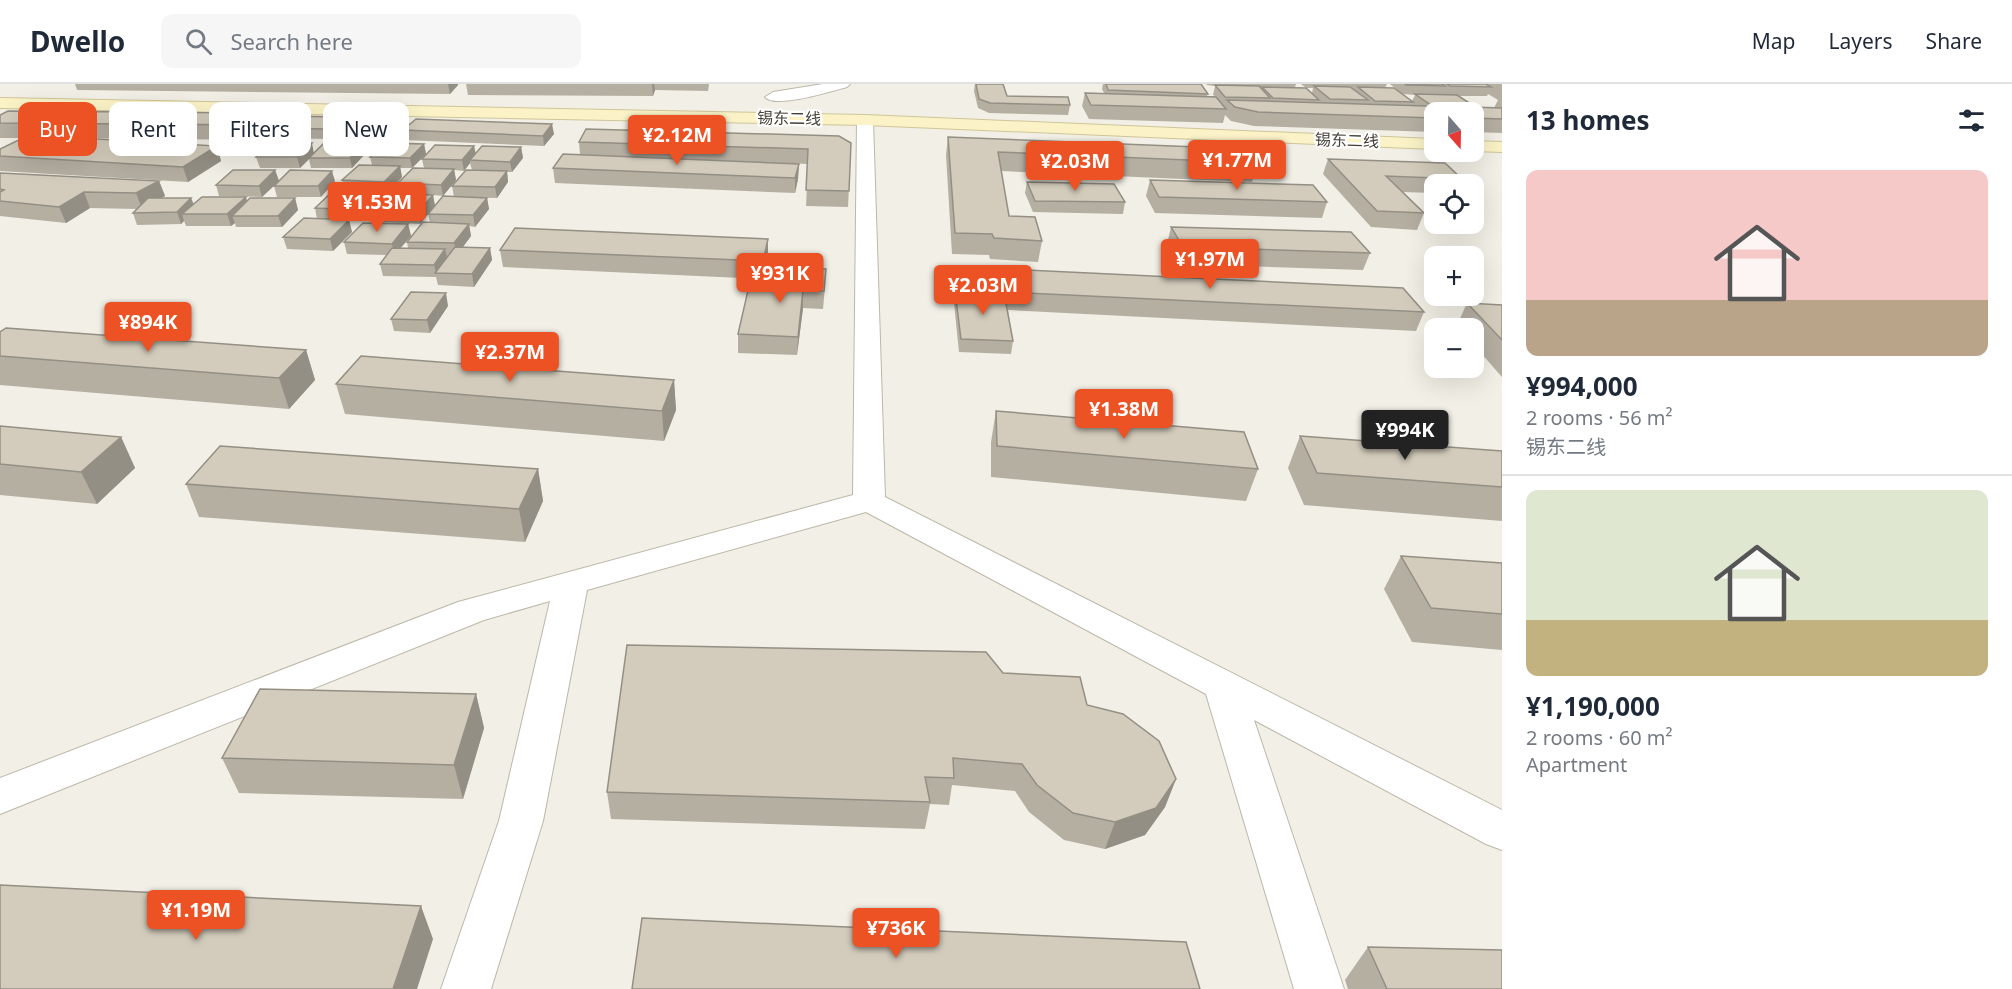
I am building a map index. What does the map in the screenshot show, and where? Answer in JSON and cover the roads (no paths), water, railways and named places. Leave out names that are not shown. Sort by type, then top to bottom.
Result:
[{"type":"main road","name":"锡东二线","points":[[0,103],[865,120],[1424,144]]},
{"type":"main road","points":[[1484,146],[1502,147]]},
{"type":"street","points":[[768,118],[775,91],[805,93],[842,84]]},
{"type":"street","points":[[865,120],[869,501]]},
{"type":"street","points":[[0,796],[471,611],[869,501],[1502,831]]},
{"type":"street","points":[[466,989],[521,821],[571,584]]},
{"type":"street","points":[[1222,685],[1319,989]]}]
